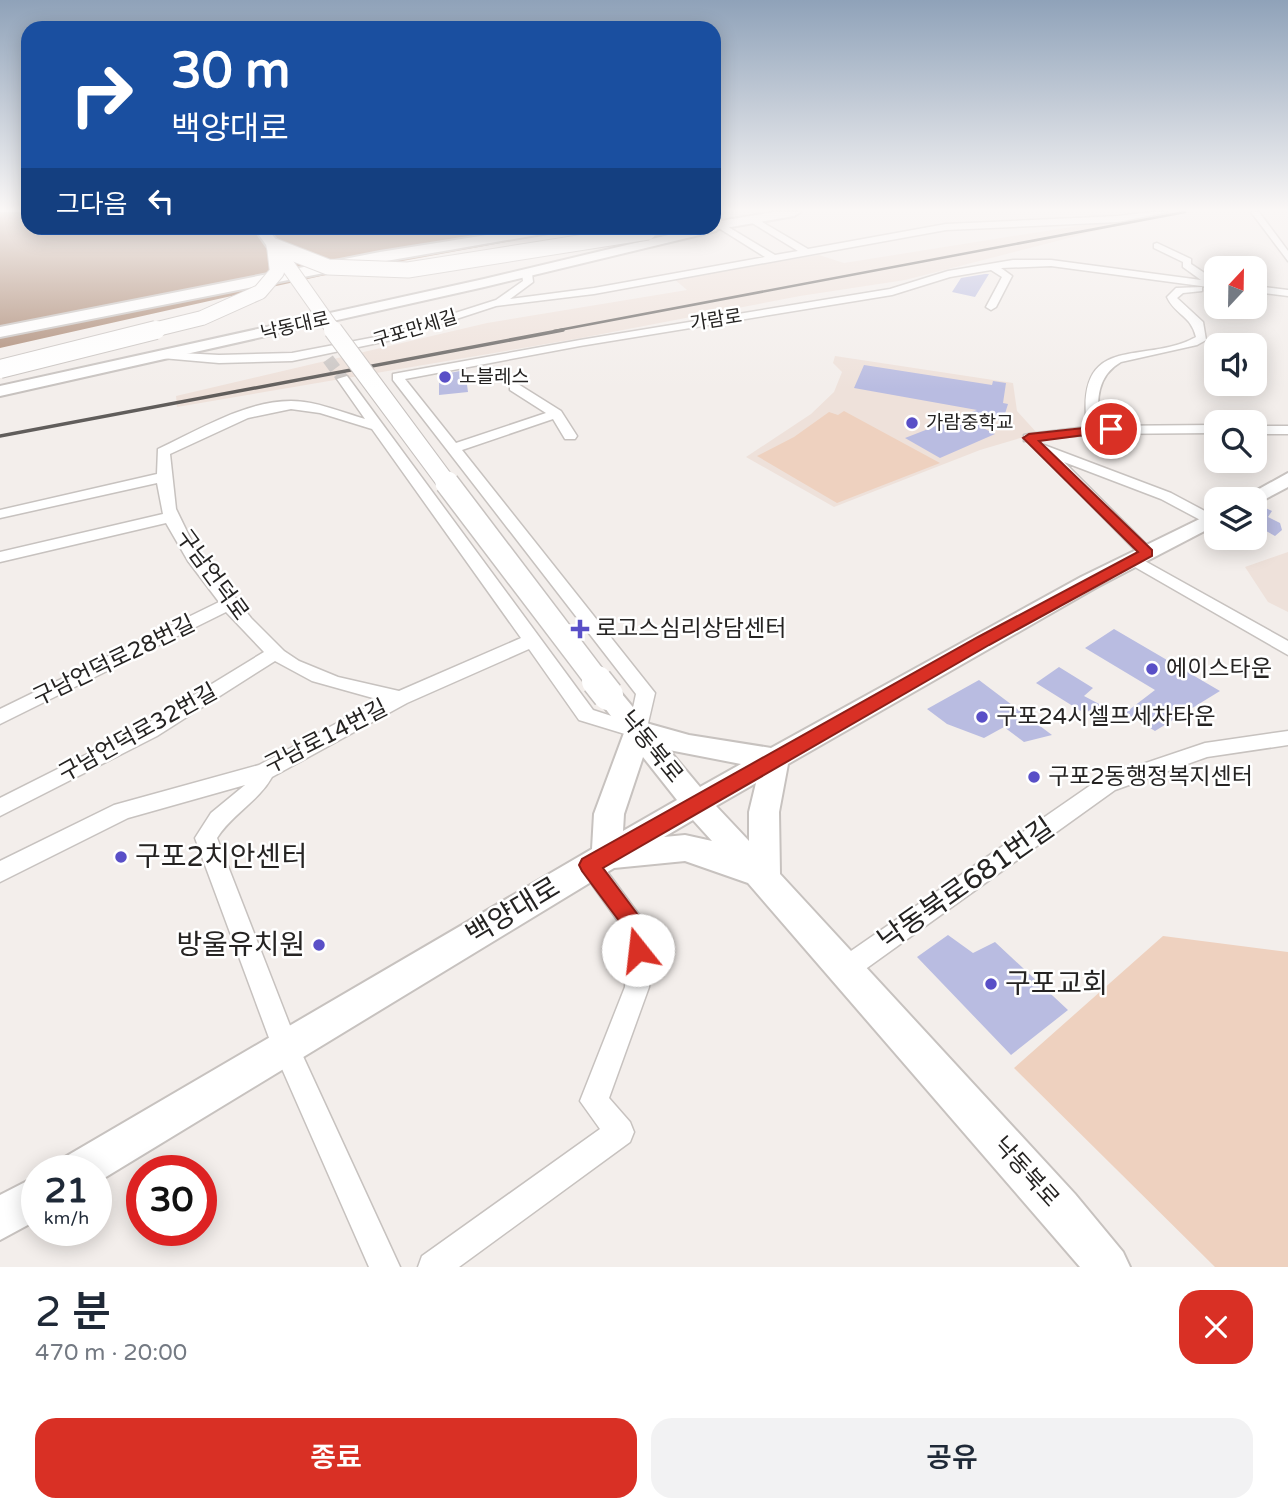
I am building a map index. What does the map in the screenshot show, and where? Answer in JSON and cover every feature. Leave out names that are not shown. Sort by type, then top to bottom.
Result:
[{"type":"highway","points":[[0,320],[240,271]]},
{"type":"highway","points":[[0,332],[308,271]]},
{"type":"main road","points":[[0,369],[202,318],[260,292],[277,271]]},
{"type":"main road","name":"낙동북로","points":[[292,271],[359,367],[608,695],[696,803],[1060,1209],[1108,1267]]},
{"type":"main road","name":"낙동대로","points":[[0,380],[491,271]]},
{"type":"main road","name":"낙동대로","points":[[0,391],[534,271]]},
{"type":"main road","points":[[1267,490],[1288,479]]},
{"type":"main road","name":"백양대로","points":[[105,1155],[696,803],[1141,556],[1204,524]]},
{"type":"main road","points":[[638,731],[689,745],[775,759],[764,812],[764,876],[710,854],[685,848],[598,860],[609,814],[638,731]]},
{"type":"main road","points":[[0,1219],[21,1206]]},
{"type":"street","name":"구포만세길","points":[[162,355],[219,359],[328,359],[341,349],[430,326],[495,303],[529,301],[594,291],[702,271]]},
{"type":"street","name":"가람로","points":[[452,449],[397,377],[580,343],[892,292],[964,271]]},
{"type":"street","points":[[991,307],[1007,276],[1000,271]]},
{"type":"street","name":"가람로","points":[[1103,271],[1204,285]]},
{"type":"street","points":[[495,303],[524,287],[528,282],[527,273]]},
{"type":"street","points":[[1094,430],[1090,400],[1103,369],[1117,359],[1199,341],[1203,337],[1198,322],[1172,297],[1180,290],[1204,287]]},
{"type":"street","points":[[1267,290],[1288,293]]},
{"type":"street","points":[[343,379],[586,715],[638,731],[646,693],[452,449],[556,414]]},
{"type":"street","points":[[514,387],[556,414],[570,436]]},
{"type":"street","name":"구남언덕로","points":[[376,426],[301,407],[283,406],[254,414],[163,452],[164,477],[171,517],[229,604],[275,653],[314,674],[400,698]]},
{"type":"street","points":[[1204,429],[1094,430],[1029,438],[1044,449],[1141,556],[1288,649]]},
{"type":"street","points":[[1267,430],[1288,430]]},
{"type":"street","name":"백양대로","points":[[1044,449],[1166,496],[1204,514]]},
{"type":"street","points":[[0,514],[164,477]]},
{"type":"street","points":[[0,557],[171,517]]},
{"type":"street","name":"구남언덕로28번길","points":[[0,717],[229,604]]},
{"type":"street","name":"구남로14번길","points":[[0,872],[122,811],[265,771],[400,698],[533,640]]},
{"type":"street","name":"구남언덕로32번길","points":[[0,808],[150,730],[275,653]]},
{"type":"street","name":"낙동북로681번길","points":[[844,970],[1108,784],[1205,750],[1288,738]]},
{"type":"street","points":[[265,771],[250,796],[220,818],[206,838],[285,1046],[385,1267]]},
{"type":"street","points":[[433,1267],[620,1132],[594,1101],[636,987],[639,931],[598,860]]},
{"type":"shaded area","points":[[0,271],[347,271],[321,276],[0,348]]},
{"type":"shaded area","points":[[717,271],[940,271],[905,280],[800,296],[581,338],[177,407],[176,396],[487,323],[687,290],[673,278]]},
{"type":"shaded area","name":"가람중학교","points":[[835,356],[1013,383],[1017,411],[1037,433],[980,450],[834,507],[746,457],[811,414],[834,392],[842,372],[833,363]]},
{"type":"shaded area","points":[[844,411],[940,463],[837,503],[757,456],[794,437],[829,412],[838,415]]},
{"type":"shaded area","points":[[1288,552],[1288,612],[1268,602],[1245,567]]},
{"type":"shaded area","points":[[1163,936],[1288,952],[1288,1267],[1215,1267],[1014,1068]]},
{"type":"building","points":[[989,274],[975,297],[952,292],[961,278]]},
{"type":"building","name":"가람중학교","points":[[864,365],[992,385],[993,381],[1006,383],[1003,403],[1008,404],[1004,417],[981,427],[995,434],[940,458],[905,438],[977,410],[854,388]]},
{"type":"building","name":"노블레스","points":[[465,370],[468,392],[439,395],[439,375]]},
{"type":"building","points":[[1267,509],[1272,511],[1268,517],[1280,523],[1282,530],[1275,536],[1267,532]]},
{"type":"building","name":"에이스타운","points":[[1114,629],[1220,691],[1155,731],[1125,713],[1155,690],[1085,648]]},
{"type":"building","points":[[1059,667],[1093,688],[1084,696],[1101,705],[1084,713],[1036,683]]},
{"type":"building","name":"구포24시셀프세차타운","points":[[979,680],[1052,735],[1024,742],[1004,727],[984,738],[947,724],[927,709]]},
{"type":"building","name":"구포교회","points":[[948,935],[973,953],[995,942],[1068,1010],[1011,1055],[917,957]]},
{"type":"tunnel","points":[[328,359],[343,379]]},
{"type":"railway","points":[[554,331],[871,271]]},
{"type":"railway","points":[[0,436],[563,330]]},
{"type":"place","name":"노블레스","points":[[445,377]]},
{"type":"place","name":"가람중학교","points":[[912,423]]},
{"type":"place","name":"로고스심리상담센터","points":[[580,629]]},
{"type":"place","name":"에이스타운","points":[[1152,669]]},
{"type":"place","name":"구포24시셀프세차타운","points":[[982,717]]},
{"type":"place","name":"구포2동행정복지센터","points":[[1034,777]]},
{"type":"place","name":"구포2치안센터","points":[[121,857]]},
{"type":"place","name":"방울유치원","points":[[319,945]]},
{"type":"place","name":"구포교회","points":[[991,984]]},
{"type":"route","points":[[638,950],[639,931],[589,865],[1089,582],[1147,553],[1044,449],[1029,438],[1111,429]]}]
